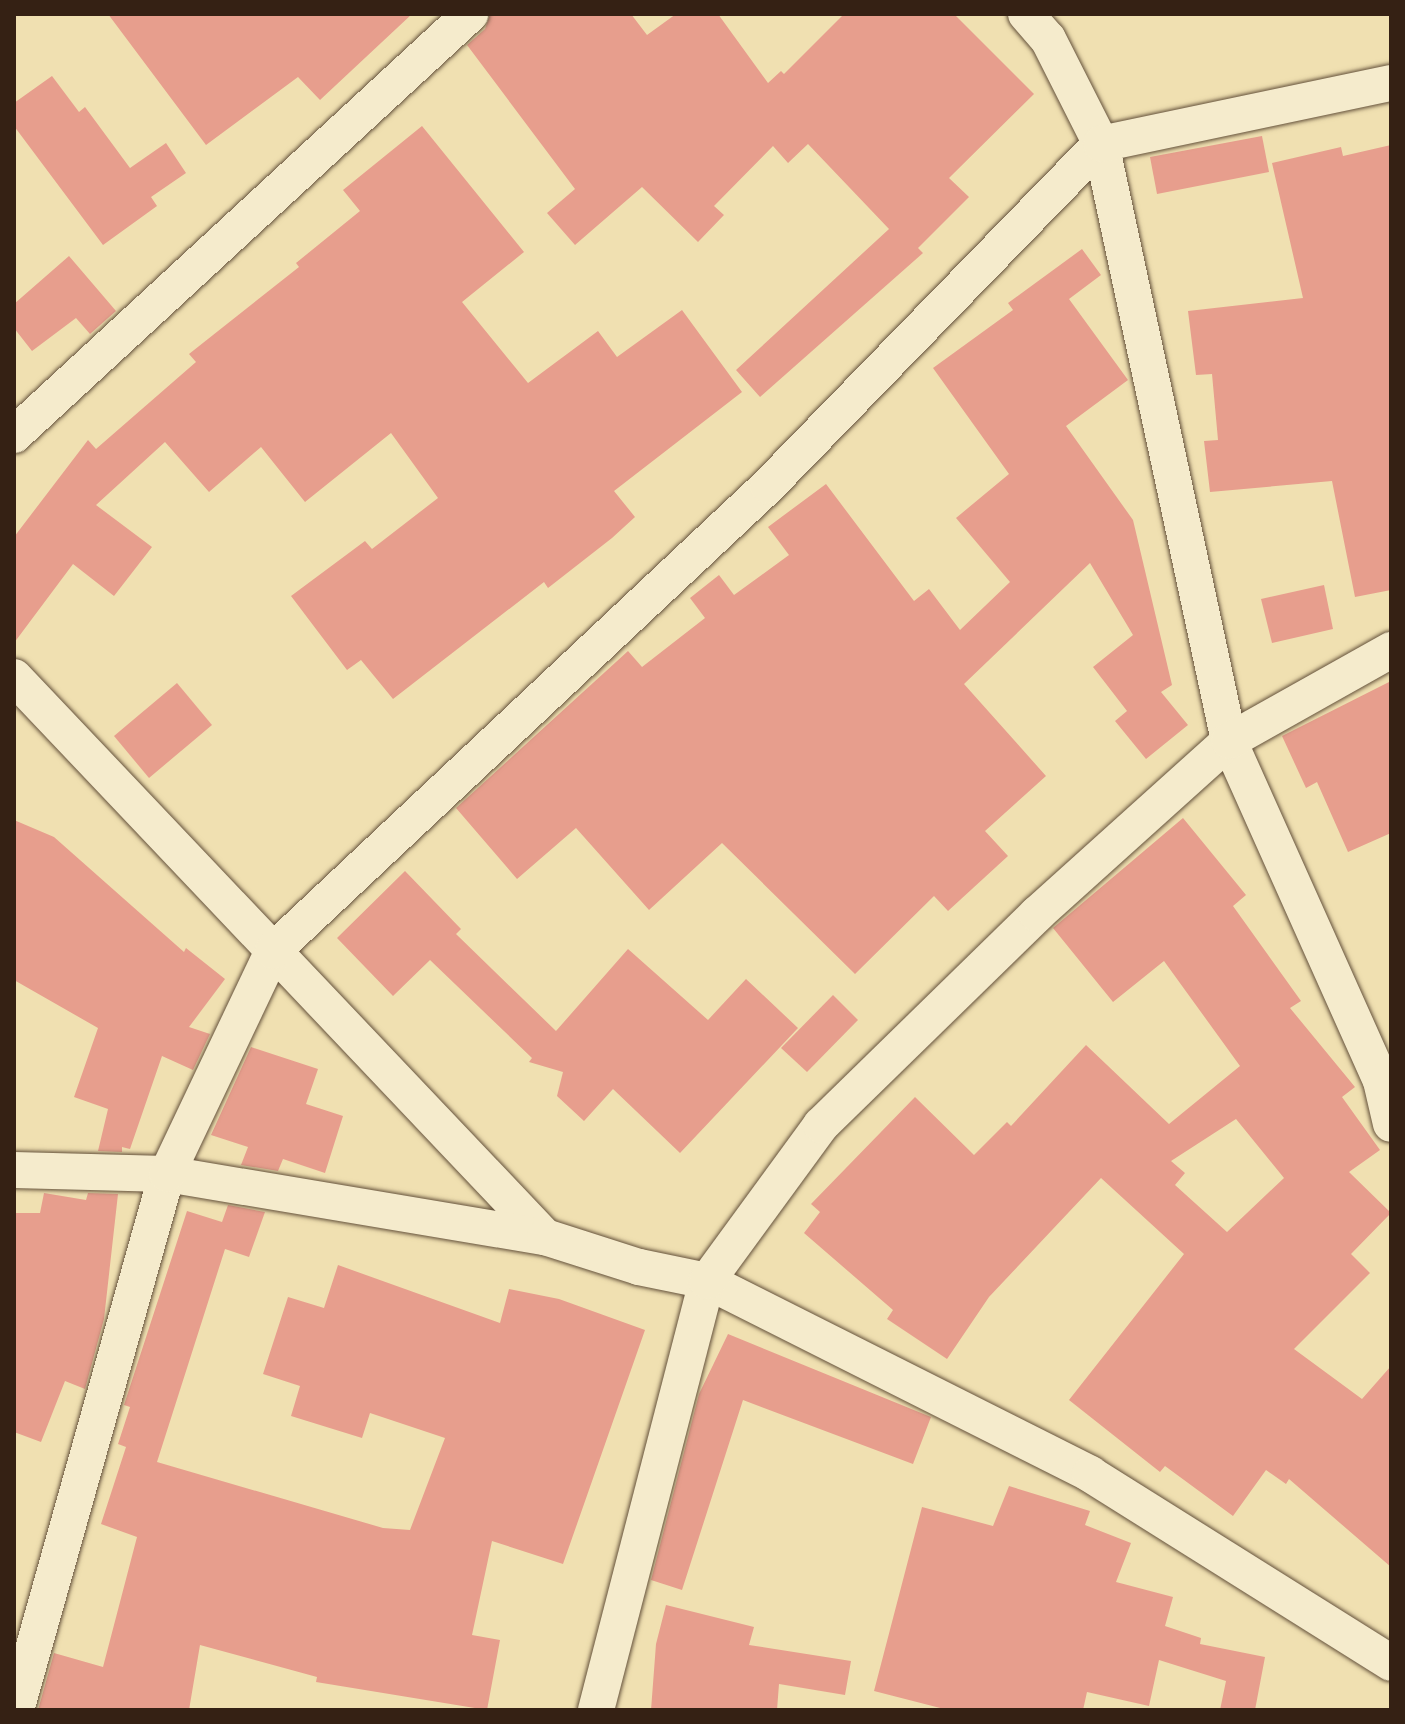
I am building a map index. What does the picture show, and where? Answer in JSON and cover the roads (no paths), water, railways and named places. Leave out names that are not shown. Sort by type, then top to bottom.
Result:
[{"type":"street","points":[[14,435],[470,14]]},
{"type":"street","points":[[1026,14],[1048,39],[1101,144],[1229,741],[1381,1081],[1391,1124]]},
{"type":"street","points":[[16,1710],[167,1174],[273,951],[768,486],[1101,144],[1391,83]]},
{"type":"street","points":[[596,1710],[707,1281],[821,1125],[1037,914],[1229,741],[1391,650]]},
{"type":"street","points":[[14,677],[545,1237]]},
{"type":"street","points":[[14,1170],[167,1174],[545,1237],[639,1267],[707,1281],[1090,1474],[1391,1663]]}]
